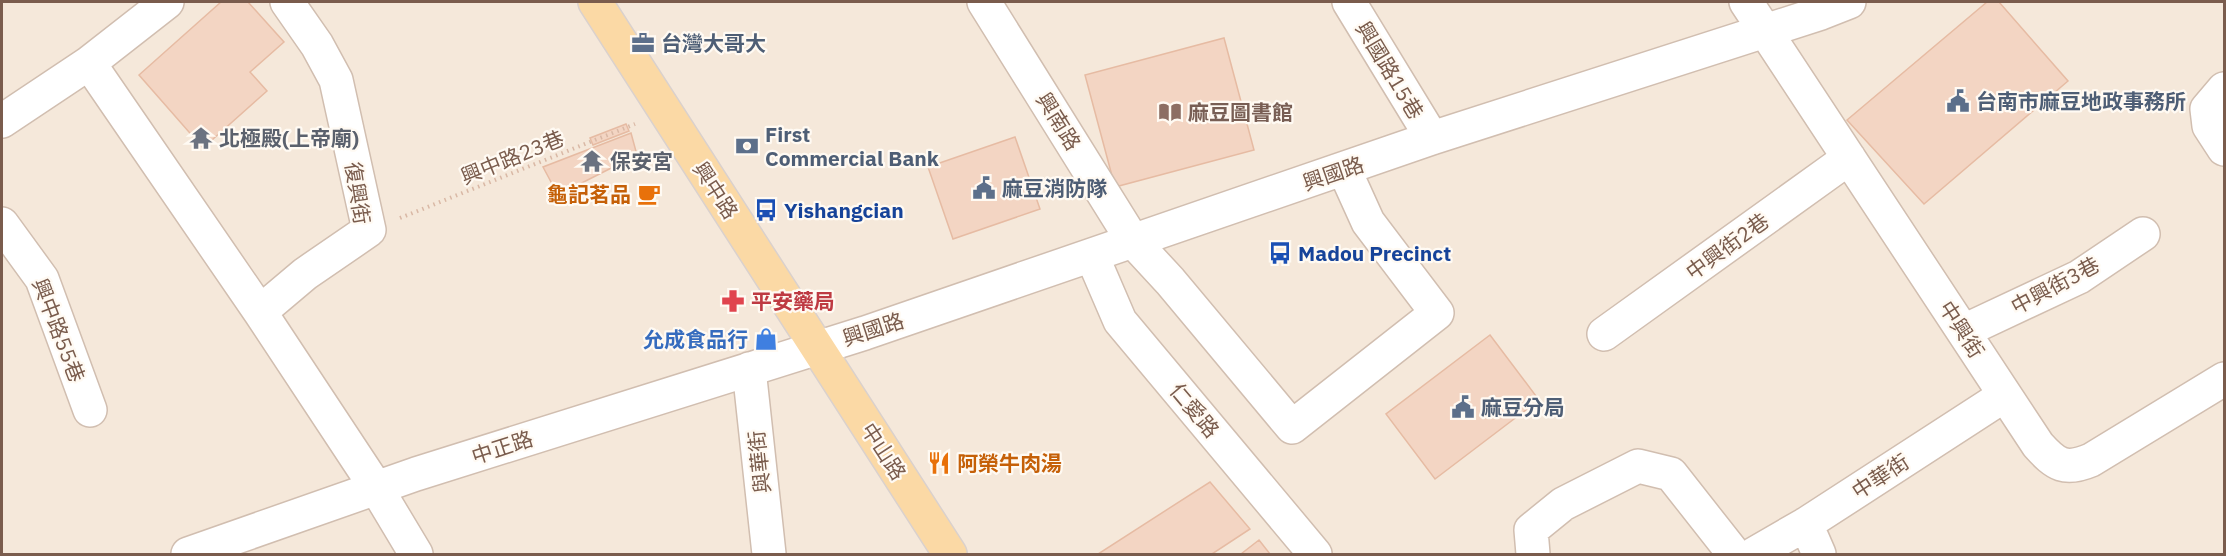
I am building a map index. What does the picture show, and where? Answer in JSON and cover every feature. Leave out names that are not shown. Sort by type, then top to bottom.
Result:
[{"type":"main road","name":"興中路","points":[[595,2],[818,348]]},
{"type":"main road","name":"中山路","points":[[818,348],[950,555]]},
{"type":"street","points":[[2,121],[89,63],[167,2]]},
{"type":"street","name":"復興街","points":[[260,312],[305,274],[369,230],[336,80],[317,45],[287,2]]},
{"type":"street","name":"興南路","points":[[984,2],[1133,241],[1170,281],[1292,427],[1437,313],[1368,222],[1344,169]]},
{"type":"street","name":"興國路15巷","points":[[1349,2],[1432,138]]},
{"type":"street","name":"中興街","points":[[1746,2],[2038,445],[2050,459],[2064,466],[2076,467],[2224,379]]},
{"type":"street","name":"興國路","points":[[818,348],[1432,138],[1849,2]]},
{"type":"street","points":[[89,63],[260,312],[377,489],[416,555]]},
{"type":"street","points":[[2224,89],[2207,110],[2209,126],[2224,149]]},
{"type":"street","name":"中興街2巷","points":[[1604,334],[1849,158]]},
{"type":"street","name":"興中路55巷","points":[[2,224],[42,279],[90,410]]},
{"type":"street","name":"中興街3巷","points":[[1964,331],[2079,277],[2143,234]]},
{"type":"street","name":"仁愛路","points":[[1092,256],[1120,321],[1315,555]]},
{"type":"street","name":"中正路","points":[[188,555],[416,474],[818,348]]},
{"type":"street","name":"與華街","points":[[749,369],[769,555]]},
{"type":"street","name":"中華街","points":[[1754,555],[1806,524],[2005,395]]},
{"type":"street","points":[[1533,555],[1531,530],[1563,504],[1638,466],[1671,474],[1734,555]]},
{"type":"street","points":[[1806,524],[1819,555]]},
{"type":"path","name":"興中路23巷","points":[[369,230],[666,112]]},
{"type":"shaded area","points":[[2,2],[2224,2],[2224,554],[2,554]]},
{"type":"building","points":[[221,2],[248,2],[284,42],[250,72],[267,91],[203,148],[139,75]]},
{"type":"building","name":"台南市麻豆地政事務所","points":[[1987,2],[1999,2],[2068,81],[1924,204],[1847,120]]},
{"type":"building","name":"麻豆圖書館","points":[[1224,38],[1254,150],[1115,187],[1085,75]]},
{"type":"building","points":[[626,124],[629,131],[593,145],[590,138]]},
{"type":"building","name":"保安宮","points":[[631,133],[637,155],[558,195],[543,167]]},
{"type":"building","name":"麻豆消防隊","points":[[1015,137],[1040,209],[953,239],[928,167]]},
{"type":"building","name":"麻豆分局","points":[[1490,335],[1539,400],[1435,479],[1386,414]]},
{"type":"building","points":[[1210,482],[1250,529],[1212,554],[1098,554]]},
{"type":"building","points":[[1259,540],[1270,554],[1241,554]]},
{"type":"place","name":"台灣大哥大","points":[[643,43]]},
{"type":"place","name":"台南市麻豆地政事務所","points":[[1958,101]]},
{"type":"place","name":"麻豆圖書館","points":[[1170,112]]},
{"type":"place","name":"北極殿(上帝廟)","points":[[201,138]]},
{"type":"place","name":"First Commercial Bank","points":[[747,146]]},
{"type":"place","name":"保安宮","points":[[592,161]]},
{"type":"place","name":"麻豆消防隊","points":[[984,188]]},
{"type":"place","name":"龜記茗品","points":[[649,194]]},
{"type":"place","name":"Yishangcian","points":[[766,210]]},
{"type":"place","name":"Madou Precinct","points":[[1280,253]]},
{"type":"place","name":"平安藥局","points":[[733,301]]},
{"type":"place","name":"允成食品行","points":[[766,339]]},
{"type":"place","name":"麻豆分局","points":[[1463,407]]},
{"type":"place","name":"阿榮牛肉湯","points":[[939,463]]}]
